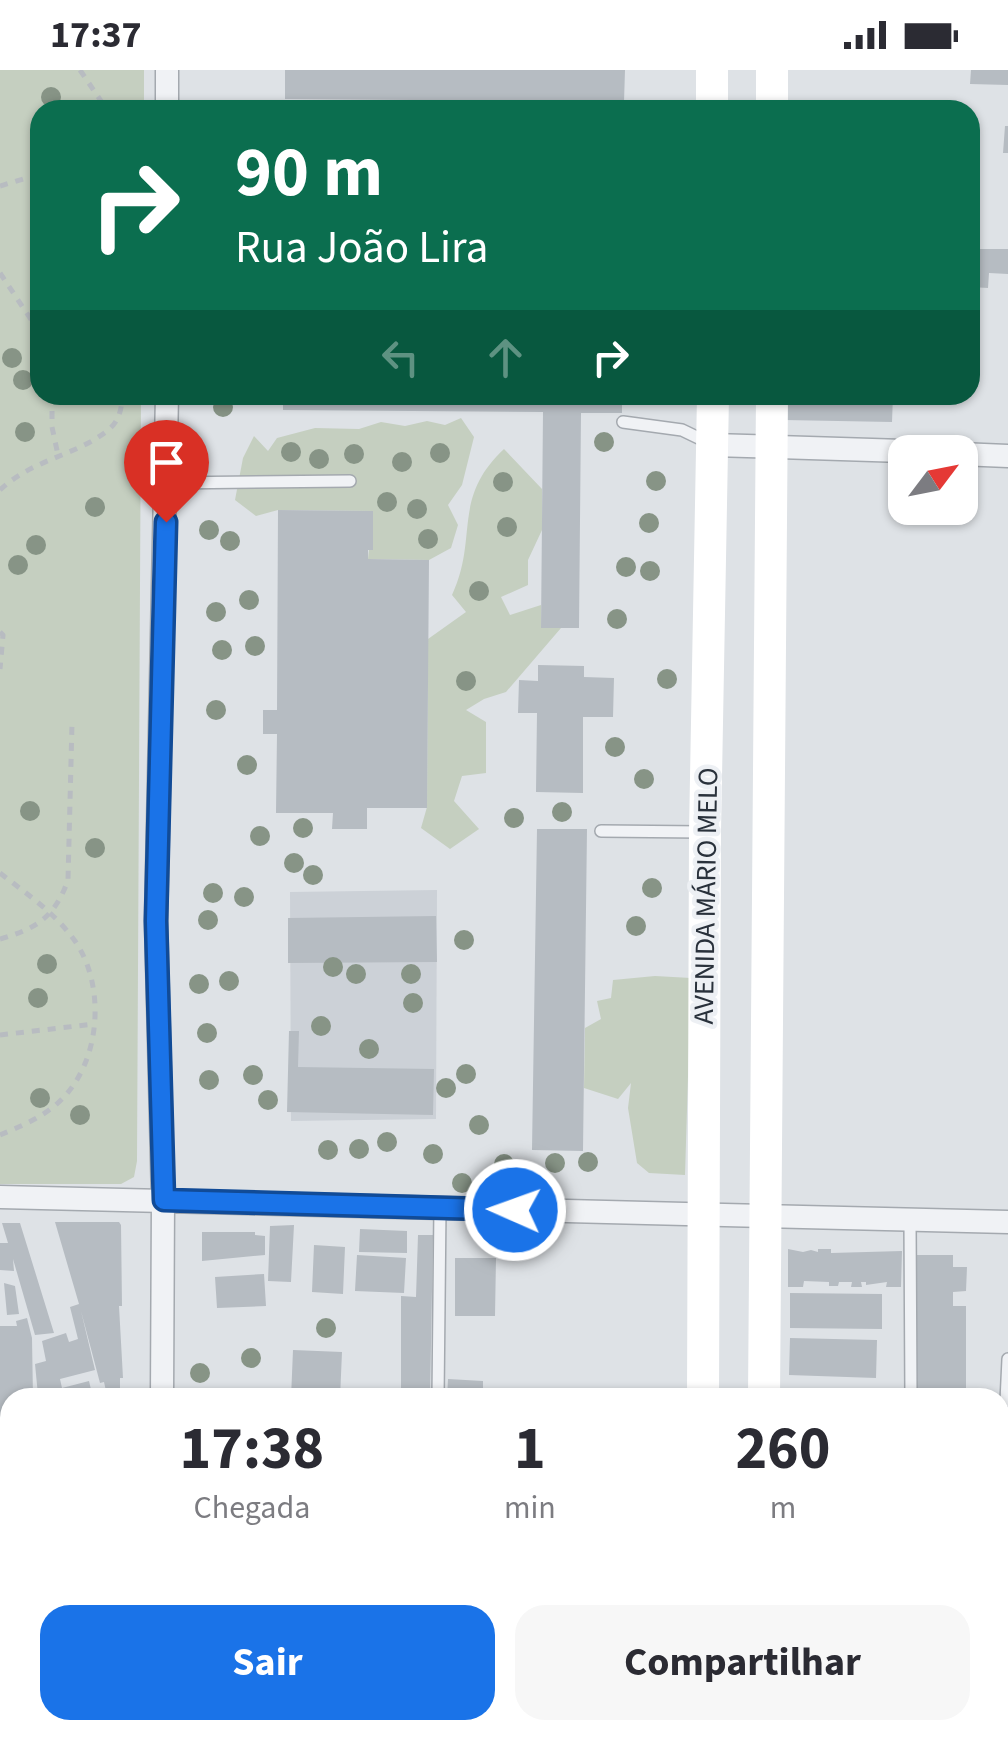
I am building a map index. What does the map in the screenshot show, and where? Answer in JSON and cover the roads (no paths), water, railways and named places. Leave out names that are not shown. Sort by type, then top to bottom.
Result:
[{"type":"main road","points":[[712,70],[712,100]]},
{"type":"main road","points":[[772,70],[772,100]]},
{"type":"main road","name":"AVENIDA MÁRIO MELO","points":[[704,1388],[705,832],[713,405]]},
{"type":"main road","points":[[764,1388],[772,405]]},
{"type":"street","points":[[167,70],[167,100]]},
{"type":"street","points":[[162,1388],[164,1200],[156,921],[167,405]]},
{"type":"street","points":[[713,445],[888,450]]},
{"type":"street","points":[[978,455],[1008,456]]},
{"type":"street","points":[[0,1197],[1008,1222]]},
{"type":"lane","points":[[623,422],[682,430],[713,445]]},
{"type":"lane","points":[[167,483],[350,481]]},
{"type":"lane","points":[[601,831],[705,832]]},
{"type":"lane","points":[[438,1388],[440,1207]]},
{"type":"lane","points":[[910,1222],[910,1388]]},
{"type":"lane","points":[[1007,1388],[1008,1359]]}]
